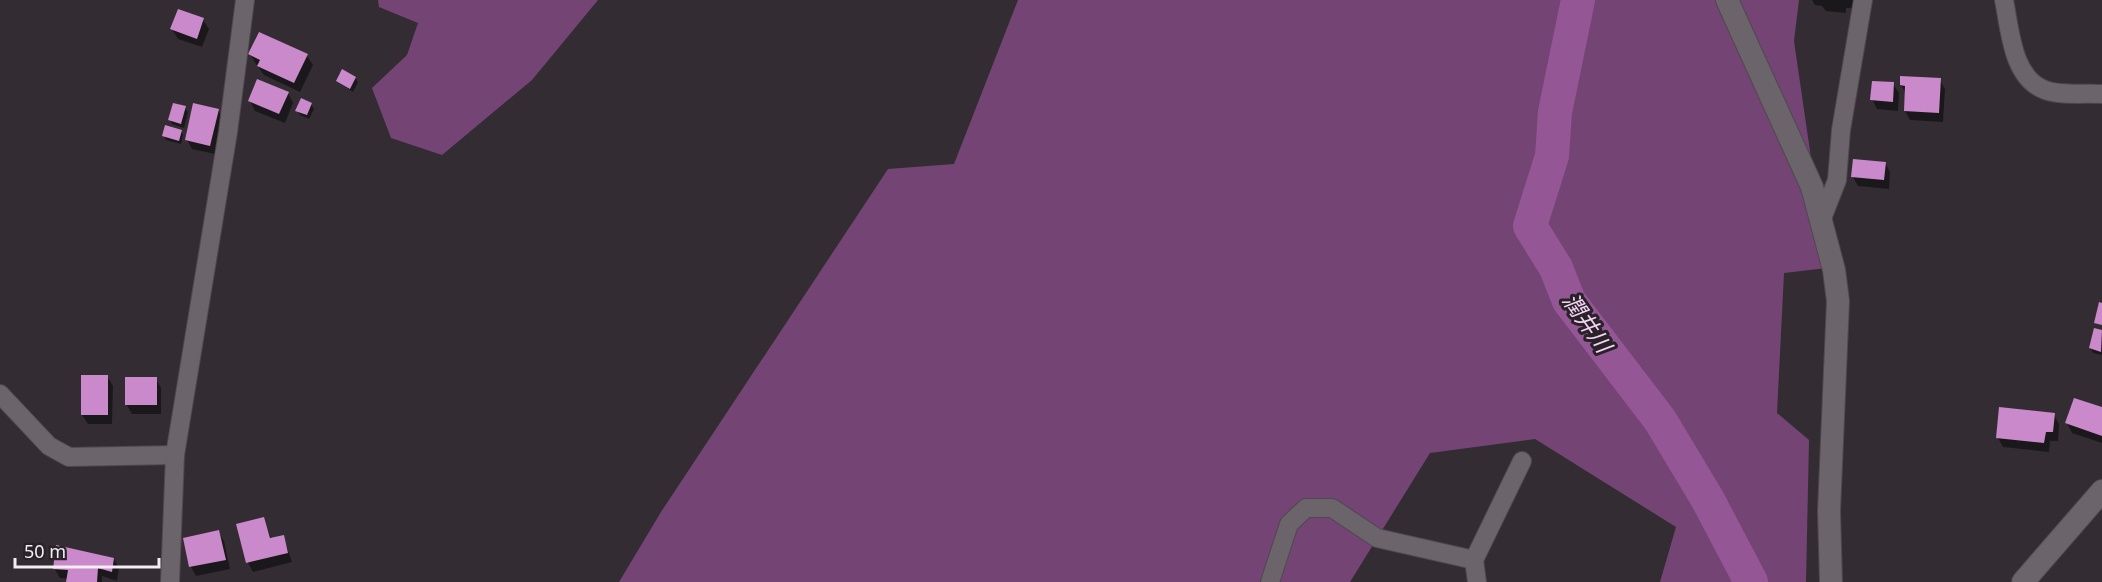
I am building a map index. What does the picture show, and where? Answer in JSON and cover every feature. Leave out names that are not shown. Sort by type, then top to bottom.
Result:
[{"type":"street","points":[[170,582],[175,455],[228,132],[245,0]]},
{"type":"street","points":[[1727,0],[1812,188],[1834,270],[1838,301],[1829,511],[1831,582]]},
{"type":"street","points":[[1821,221],[1837,180],[1841,130],[1863,0]]},
{"type":"street","points":[[2004,0],[2016,56],[2027,77],[2046,90],[2102,94]]},
{"type":"street","points":[[0,394],[49,446],[69,457],[175,455]]},
{"type":"street","points":[[1477,582],[1474,560],[1522,461]]},
{"type":"street","points":[[2023,582],[2102,491]]},
{"type":"street","points":[[1270,582],[1289,524],[1306,508],[1332,508],[1377,538],[1474,560]]},
{"type":"shaded area","points":[[378,0],[598,0],[532,80],[442,155],[391,138],[372,88],[407,55],[418,23],[379,7]]},
{"type":"shaded area","points":[[1018,0],[1799,0],[1794,41],[1827,268],[1784,273],[1777,413],[1809,440],[1806,582],[1660,582],[1676,527],[1535,439],[1430,453],[1350,582],[619,582],[661,512],[888,169],[954,164]]},
{"type":"building","points":[[178,9],[204,18],[197,39],[170,29]]},
{"type":"building","points":[[259,32],[308,54],[294,83],[257,66],[260,60],[248,54]]},
{"type":"building","points":[[342,69],[356,77],[350,89],[336,81]]},
{"type":"building","points":[[1900,76],[1941,78],[1939,113],[1904,111],[1905,86],[1900,85]]},
{"type":"building","points":[[257,79],[289,92],[279,114],[248,101]]},
{"type":"building","points":[[1872,81],[1894,82],[1893,102],[1870,100]]},
{"type":"building","points":[[301,98],[312,103],[307,115],[295,111]]},
{"type":"building","points":[[173,103],[186,106],[181,124],[168,120]]},
{"type":"building","points":[[193,103],[219,109],[210,146],[185,140]]},
{"type":"building","points":[[165,125],[182,130],[179,141],[162,136]]},
{"type":"building","points":[[1853,159],[1886,162],[1884,180],[1851,177]]},
{"type":"building","points":[[2099,302],[2102,303],[2102,325],[2094,323]]},
{"type":"building","points":[[2094,328],[2102,330],[2101,352],[2089,348]]},
{"type":"building","points":[[81,375],[108,375],[108,415],[81,415]]},
{"type":"building","points":[[125,377],[157,377],[157,405],[125,405]]},
{"type":"building","points":[[2074,398],[2102,407],[2102,436],[2065,423]]},
{"type":"building","points":[[1999,407],[2055,413],[2053,432],[2046,432],[2044,443],[1996,438]]},
{"type":"building","points":[[264,517],[270,538],[284,535],[288,553],[246,563],[236,524]]},
{"type":"building","points":[[219,530],[226,560],[189,567],[183,538]]},
{"type":"building","points":[[56,545],[114,558],[112,572],[98,568],[97,582],[66,582],[68,570],[53,569]]},
{"type":"waterway","name":"潤井川","points":[[1578,0],[1555,112],[1552,156],[1530,226],[1556,268],[1569,301],[1660,420],[1708,500],[1751,582]]}]
